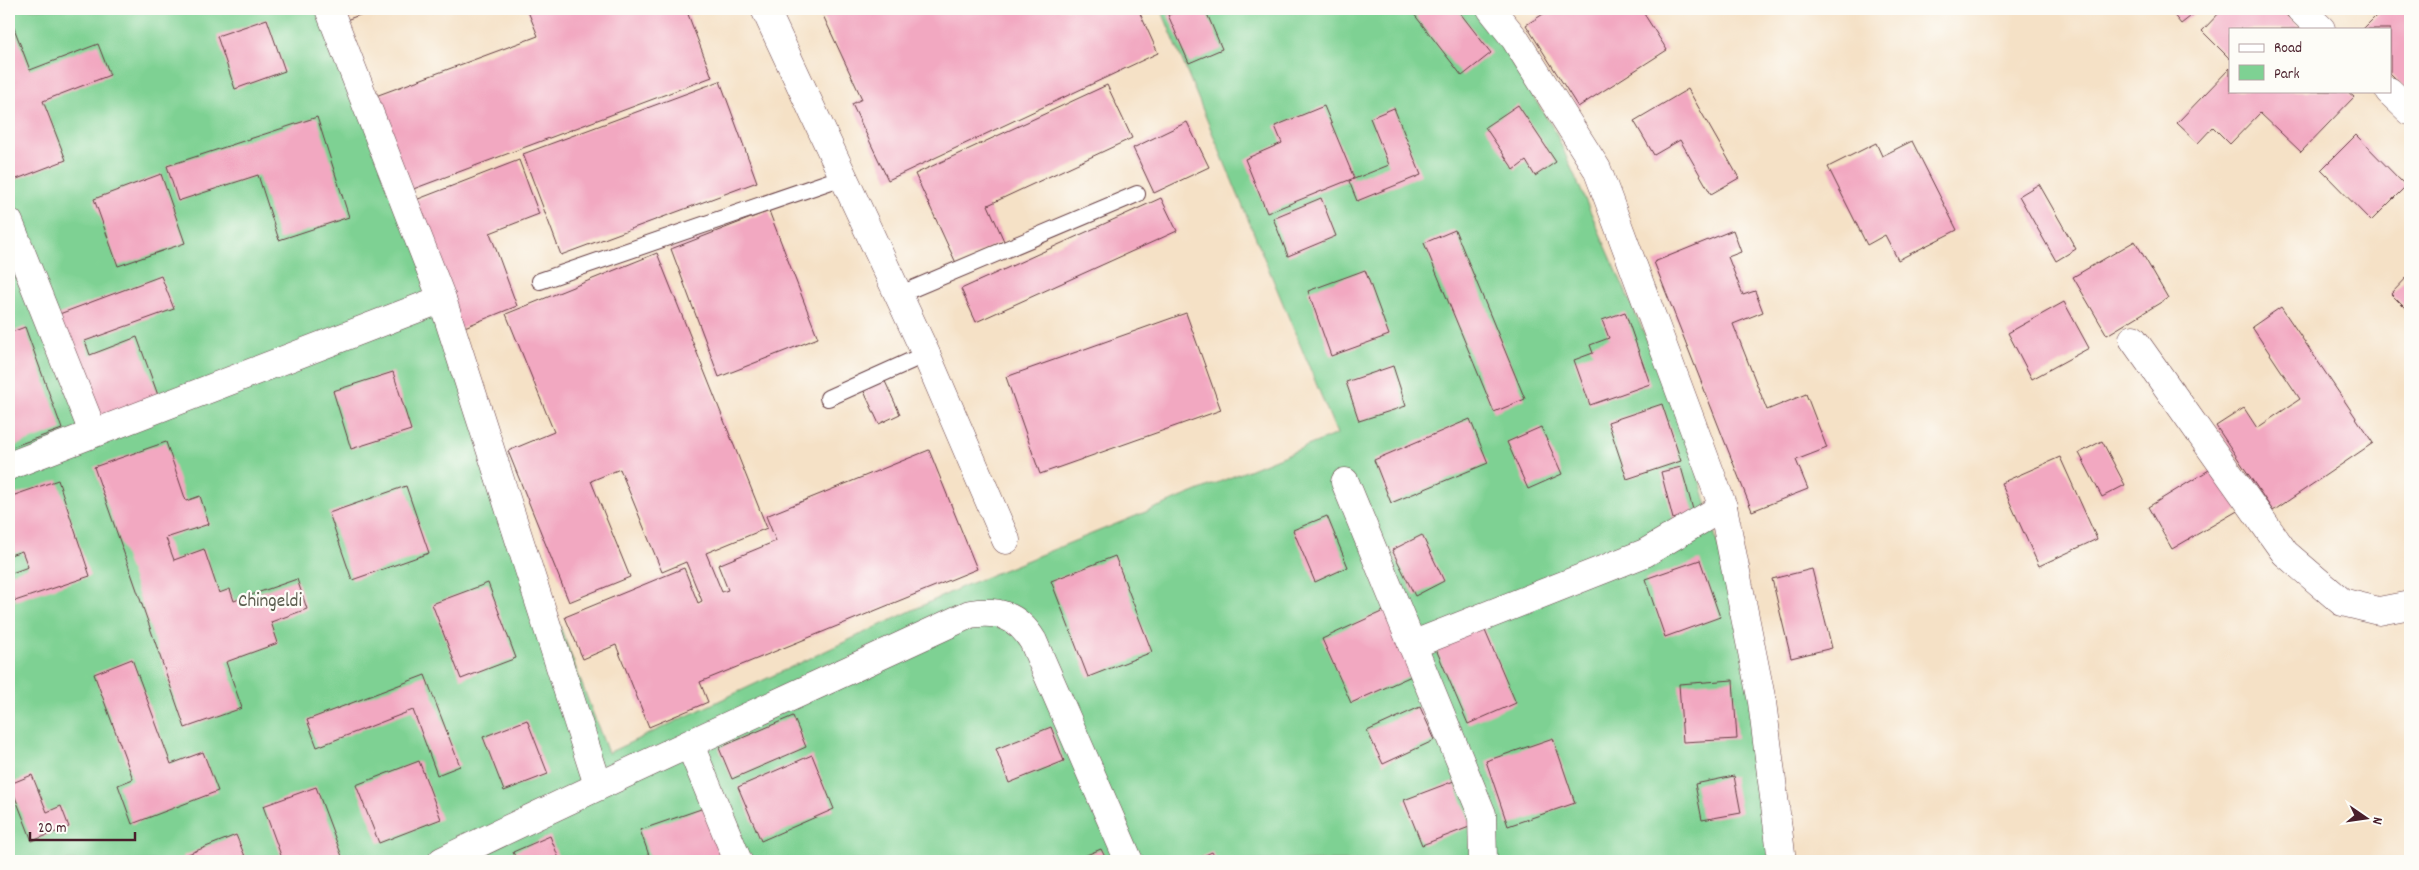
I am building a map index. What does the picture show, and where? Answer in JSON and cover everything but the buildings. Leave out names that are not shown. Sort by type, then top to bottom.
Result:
[{"type":"street","points":[[329,9],[442,299],[598,785]]},
{"type":"street","points":[[765,9],[926,354],[1006,540]]},
{"type":"street","points":[[1491,9],[1515,39],[1597,169],[1723,508],[1762,702],[1782,861]]},
{"type":"street","points":[[2300,9],[2320,28]]},
{"type":"street","points":[[2390,92],[2410,111]]},
{"type":"street","points":[[9,222],[92,432]]},
{"type":"street","points":[[9,466],[92,432],[442,299]]},
{"type":"street","points":[[2133,338],[2285,553],[2342,602],[2379,611],[2410,605]]},
{"type":"street","points":[[1344,482],[1482,814],[1483,861]]},
{"type":"street","points":[[1412,645],[1644,553],[1723,508]]},
{"type":"street","points":[[442,861],[598,785],[690,745],[970,614],[989,612],[1007,616],[1024,626],[1033,641],[1129,861]]},
{"type":"street","points":[[690,745],[738,861]]},
{"type":"lane","points":[[540,281],[843,177]]},
{"type":"lane","points":[[898,294],[1137,194]]},
{"type":"lane","points":[[828,398],[926,354]]},
{"type":"green space","name":"Chingeldi","points":[[9,9],[326,9],[608,753],[964,586],[1337,434],[1161,9],[1478,9],[1555,131],[1684,424],[1762,702],[1782,861],[9,861]]}]
